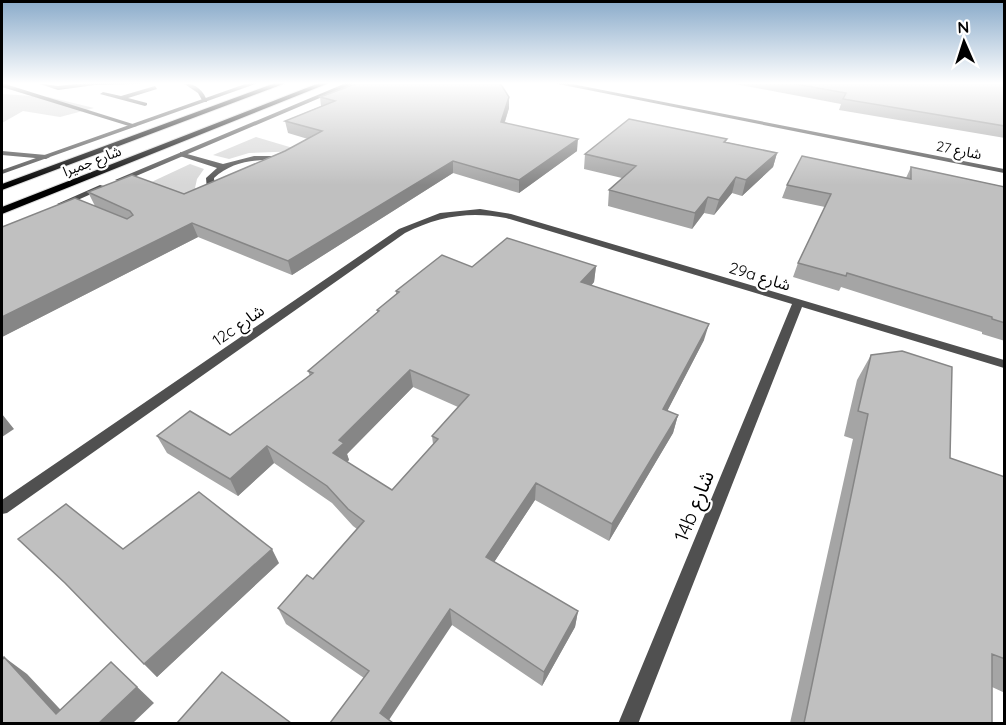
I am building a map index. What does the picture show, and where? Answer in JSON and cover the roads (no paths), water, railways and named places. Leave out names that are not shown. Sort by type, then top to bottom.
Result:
[{"type":"main road","name":"شارع جميرا","points":[[2,187],[192,117]]},
{"type":"main road","name":"شارع جميرا","points":[[2,211],[240,117]]},
{"type":"street","points":[[104,117],[134,126]]},
{"type":"street","points":[[2,172],[160,117]]},
{"type":"street","points":[[49,208],[271,117]]},
{"type":"street","name":"شارع 27","points":[[729,117],[1005,171]]},
{"type":"street","points":[[2,153],[46,157]]},
{"type":"street","points":[[183,154],[223,167]]},
{"type":"street","points":[[211,190],[210,178],[223,167],[255,158],[288,159]]},
{"type":"street","points":[[69,200],[81,206]]},
{"type":"street","name":"12c شارع","points":[[2,508],[419,221],[441,215],[481,212],[508,216]]},
{"type":"street","name":"29a شارع","points":[[508,216],[1005,364]]},
{"type":"street","name":"14b شارع","points":[[628,723],[798,303]]}]
